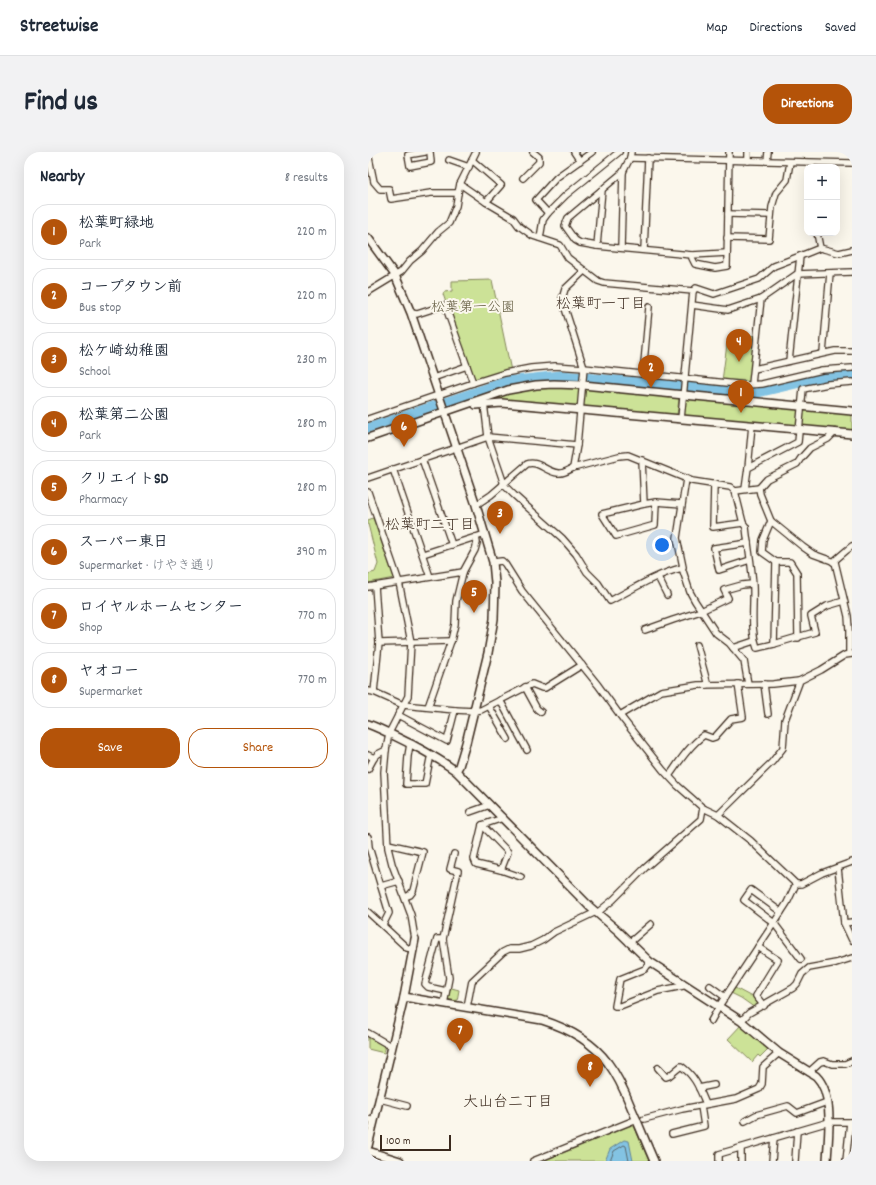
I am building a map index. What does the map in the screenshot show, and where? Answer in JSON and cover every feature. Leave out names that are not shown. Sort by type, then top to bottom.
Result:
[{"type":"street","points":[[425,152],[408,155],[410,166],[431,162],[430,152]]},
{"type":"street","points":[[368,292],[404,269],[448,223],[456,206],[460,184],[476,152]]},
{"type":"street","points":[[523,178],[539,162],[539,157],[533,152]]},
{"type":"street","points":[[574,152],[580,161]]},
{"type":"street","points":[[548,213],[536,200],[557,177],[592,152]]},
{"type":"street","points":[[608,152],[613,157]]},
{"type":"street","points":[[540,238],[543,220],[548,213],[566,195],[619,152]]},
{"type":"street","points":[[620,248],[623,172],[630,156],[635,152]]},
{"type":"street","points":[[692,255],[695,264],[715,268],[727,266],[729,152]]},
{"type":"street","points":[[748,152],[748,161]]},
{"type":"street","points":[[767,161],[768,152]]},
{"type":"street","points":[[368,153],[374,182],[380,189],[389,189],[391,199],[431,193],[458,193]]},
{"type":"street","points":[[630,156],[648,158],[852,163]]},
{"type":"street","points":[[644,250],[648,158]]},
{"type":"street","points":[[449,160],[469,166]]},
{"type":"street","points":[[472,160],[501,185],[486,202]]},
{"type":"street","points":[[727,238],[769,239],[772,207],[776,193],[787,180],[790,162]]},
{"type":"street","points":[[623,172],[568,218],[565,226],[575,240],[580,243],[597,246],[692,255],[727,253]]},
{"type":"street","points":[[460,184],[512,218],[519,226],[533,236],[560,245],[568,258],[598,281],[604,283],[693,291],[696,288],[714,294],[759,279],[774,266],[820,248],[839,253],[852,250]]},
{"type":"street","points":[[597,246],[602,190]]},
{"type":"street","points":[[728,214],[771,215]]},
{"type":"street","points":[[818,236],[820,248]]},
{"type":"street","points":[[368,238],[395,275],[411,313],[486,534],[493,562],[495,584],[494,619],[488,653],[474,711],[459,766],[456,771]]},
{"type":"street","points":[[789,361],[800,256]]},
{"type":"street","points":[[573,468],[577,445],[584,370],[562,299],[565,289],[584,271]]},
{"type":"street","points":[[692,305],[728,310],[761,299],[797,274],[852,272]]},
{"type":"street","points":[[823,353],[830,273]]},
{"type":"street","points":[[681,419],[693,291]]},
{"type":"street","points":[[752,384],[761,299]]},
{"type":"street","points":[[411,313],[417,314],[445,305],[473,384]]},
{"type":"street","points":[[643,374],[649,307]]},
{"type":"street","points":[[754,369],[835,350],[852,352]]},
{"type":"street","points":[[433,378],[467,366]]},
{"type":"street","points":[[368,419],[504,374],[531,368],[555,366],[747,385],[762,384],[822,370],[852,368]]},
{"type":"street","points":[[748,468],[798,442],[803,389],[828,384],[852,382]]},
{"type":"street","points":[[368,438],[444,409],[508,390],[548,384],[583,383],[852,411]]},
{"type":"street","points":[[444,409],[484,403],[502,403],[852,434]]},
{"type":"street","points":[[484,403],[488,437],[504,484],[562,538],[576,554],[587,572],[610,601],[658,576],[682,568]]},
{"type":"street","points":[[745,489],[752,425]]},
{"type":"street","points":[[735,491],[759,488],[767,479],[796,464],[810,448],[828,439],[835,432]]},
{"type":"street","points":[[368,478],[488,437],[577,445]]},
{"type":"street","points":[[476,505],[527,464],[532,462],[558,474],[573,468],[628,455],[686,479],[730,487],[735,491],[743,523],[746,527],[752,584],[753,630],[756,648],[798,638],[815,632],[811,616],[827,606],[844,601]]},
{"type":"street","points":[[422,459],[452,545]]},
{"type":"street","points":[[642,460],[644,504]]},
{"type":"street","points":[[393,470],[430,578]]},
{"type":"street","points":[[686,479],[677,538],[682,560],[682,568],[690,592],[701,611],[716,633],[729,643],[744,661],[748,684]]},
{"type":"street","points":[[714,484],[713,527],[743,523]]},
{"type":"street","points":[[620,715],[660,691],[698,685],[764,684],[799,681],[821,670],[845,655],[850,654],[851,630],[835,562],[813,554],[771,521],[759,488]]},
{"type":"street","points":[[368,492],[399,582],[411,642],[408,696],[389,732],[384,772],[388,844],[392,864],[411,915],[415,939],[404,997],[380,1099],[371,1120],[368,1146]]},
{"type":"street","points":[[656,502],[655,526],[616,536],[602,514],[656,502],[682,504]]},
{"type":"street","points":[[771,521],[763,540],[762,552],[776,562],[790,562],[797,573],[798,638]]},
{"type":"street","points":[[422,554],[486,534]]},
{"type":"street","points":[[428,707],[451,641],[455,624],[456,601],[463,572],[475,550],[477,543],[476,537]]},
{"type":"street","points":[[748,543],[714,548],[719,570],[750,560]]},
{"type":"street","points":[[833,562],[852,546]]},
{"type":"street","points":[[493,562],[502,561],[505,564],[522,592],[598,684],[620,715],[669,776],[703,808],[718,815],[751,841],[796,884],[801,884],[822,873],[852,862]]},
{"type":"street","points":[[774,644],[776,562]]},
{"type":"street","points":[[368,587],[463,572]]},
{"type":"street","points":[[658,576],[667,595]]},
{"type":"street","points":[[645,630],[701,611],[728,598],[724,590],[752,584]]},
{"type":"street","points":[[375,586],[379,643],[371,691],[403,705],[455,710],[481,710],[532,684],[545,688],[582,665]]},
{"type":"street","points":[[379,643],[451,641]]},
{"type":"street","points":[[733,648],[754,641]]},
{"type":"street","points":[[697,644],[707,682],[706,685]]},
{"type":"street","points":[[718,815],[772,762],[783,748],[785,720],[799,681]]},
{"type":"street","points":[[669,776],[687,751],[704,735],[712,738],[731,719],[743,717],[738,684]]},
{"type":"street","points":[[764,684],[768,714]]},
{"type":"street","points":[[525,687],[537,709],[541,712]]},
{"type":"street","points":[[500,700],[527,750]]},
{"type":"street","points":[[489,706],[508,740]]},
{"type":"street","points":[[398,715],[447,741],[455,710]]},
{"type":"street","points":[[368,724],[389,732],[432,755],[456,771],[596,913],[650,962],[741,1021],[779,1053],[816,1076],[821,1081],[830,1111],[827,1161]]},
{"type":"street","points":[[410,744],[406,784],[425,784],[432,755]]},
{"type":"street","points":[[368,769],[371,756],[386,750]]},
{"type":"street","points":[[470,812],[489,804]]},
{"type":"street","points":[[701,819],[703,808]]},
{"type":"street","points":[[467,1007],[472,981],[503,952],[509,949],[519,949],[531,946],[554,932],[596,913],[613,900],[645,868],[710,811]]},
{"type":"street","points":[[482,825],[500,819],[502,816]]},
{"type":"street","points":[[482,825],[474,859],[476,864],[521,877]]},
{"type":"street","points":[[482,825],[508,852],[501,870]]},
{"type":"street","points":[[368,837],[368,848],[389,913],[383,925]]},
{"type":"street","points":[[388,844],[423,852],[413,891],[410,895],[405,897]]},
{"type":"street","points":[[444,1004],[449,978],[443,939],[458,871],[450,869],[454,854]]},
{"type":"street","points":[[838,868],[844,923],[852,940]]},
{"type":"street","points":[[381,886],[399,881]]},
{"type":"street","points":[[711,1021],[781,912],[796,884]]},
{"type":"street","points":[[781,912],[751,890],[744,900],[774,923],[801,959]]},
{"type":"street","points":[[368,912],[408,948],[414,949]]},
{"type":"street","points":[[844,923],[852,922]]},
{"type":"street","points":[[629,942],[652,924]]},
{"type":"street","points":[[443,939],[437,938],[425,984],[428,987],[446,991]]},
{"type":"street","points":[[758,947],[778,960],[756,996],[764,1006]]},
{"type":"street","points":[[741,1021],[749,1013],[764,1006],[793,988],[797,984],[802,974],[809,968],[836,963],[852,958]]},
{"type":"street","points":[[650,962],[645,969],[620,980],[615,1006],[620,1006],[658,991],[683,986],[684,984]]},
{"type":"street","points":[[710,986],[725,997]]},
{"type":"street","points":[[404,997],[542,1020],[559,1026],[584,1040],[608,1062],[617,1075],[640,1119],[654,1161]]},
{"type":"street","points":[[368,1033],[392,1046]]},
{"type":"street","points":[[533,1161],[640,1119],[682,1109],[736,1099],[759,1088],[762,1084],[764,1067],[779,1053]]},
{"type":"street","points":[[809,1072],[820,1062],[824,1061],[832,1064],[845,1064],[852,1061]]},
{"type":"street","points":[[658,1068],[666,1077],[681,1066],[690,1073],[695,1079],[699,1088],[703,1105],[704,1126],[672,1134]]},
{"type":"street","points":[[699,1088],[714,1085]]},
{"type":"street","points":[[380,1099],[407,1106]]},
{"type":"street","points":[[745,1121],[756,1115],[788,1106],[797,1113],[827,1102]]},
{"type":"street","points":[[719,1161],[719,1154],[829,1122],[851,1122],[846,1161]]},
{"type":"street","points":[[795,1161],[797,1131]]},
{"type":"street","points":[[772,1161],[774,1138]]},
{"type":"street","points":[[741,1148],[741,1161]]},
{"type":"street","points":[[368,1151],[400,1161]]},
{"type":"green space","name":"松葉第一公園","points":[[492,280],[511,371],[473,382],[443,294],[444,292],[452,291],[452,281]]},
{"type":"green space","points":[[754,335],[751,383],[722,381],[727,344]]},
{"type":"green space","points":[[537,387],[579,387],[578,406],[487,400],[488,398]]},
{"type":"green space","points":[[586,388],[678,397],[677,415],[676,417],[583,407]]},
{"type":"green space","points":[[685,399],[797,408],[797,426],[684,416]]},
{"type":"green space","points":[[803,410],[852,414],[852,432],[801,426]]},
{"type":"green space","points":[[373,518],[394,578],[368,583],[368,574],[375,572],[378,564],[368,524],[368,520]]},
{"type":"green space","points":[[448,987],[459,990],[457,1001],[446,999]]},
{"type":"green space","points":[[735,988],[750,996],[752,995],[759,1005],[755,1008],[731,993]]},
{"type":"green space","points":[[742,1024],[768,1049],[760,1057],[758,1055],[752,1062],[728,1039]]},
{"type":"green space","points":[[368,1035],[386,1045],[384,1053],[368,1049]]},
{"type":"green space","points":[[632,1125],[634,1126],[649,1161],[543,1161]]},
{"type":"water","points":[[624,1140],[629,1141],[633,1161],[605,1161],[610,1149]]},
{"type":"waterway","points":[[368,428],[507,381],[561,375],[757,393],[829,376],[852,376]]},
{"type":"place","name":"松葉第二公園","points":[[739,362]]},
{"type":"place","name":"コープタウン前","points":[[651,388]]},
{"type":"place","name":"松葉町緑地","points":[[741,413]]},
{"type":"place","name":"スーパー東日","points":[[404,447]]},
{"type":"place","name":"松ケ崎幼稚園","points":[[500,534]]},
{"type":"place","name":"クリエイトSD","points":[[474,613]]},
{"type":"place","name":"ロイヤルホームセンター","points":[[460,1051]]},
{"type":"place","name":"ヤオコー","points":[[590,1087]]},
{"type":"district","name":"松葉町一丁目","points":[[601,305]]},
{"type":"district","name":"松葉町二丁目","points":[[430,526]]},
{"type":"district","name":"大山台二丁目","points":[[508,1103]]}]
